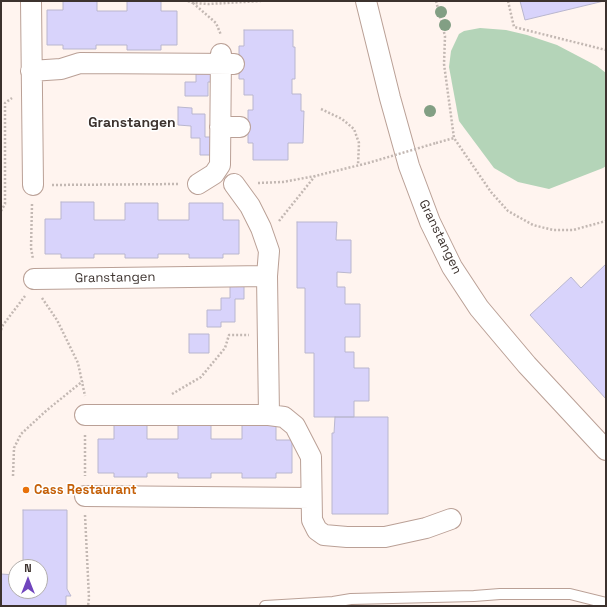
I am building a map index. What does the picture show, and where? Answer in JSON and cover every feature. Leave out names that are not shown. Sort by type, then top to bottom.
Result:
[{"type":"street","points":[[31,1],[33,185]]},
{"type":"street","name":"Granstangen","points":[[366,1],[386,84],[409,166],[430,222],[450,262],[479,308],[527,365],[606,450]]},
{"type":"street","points":[[31,71],[61,69],[80,58],[225,60],[220,128],[220,165],[214,174],[198,184]]},
{"type":"street","points":[[220,128],[240,128]]},
{"type":"street","points":[[234,184],[250,206],[261,228],[269,251],[267,276],[269,415]]},
{"type":"street","name":"Granstangen","points":[[35,284],[267,276]]},
{"type":"street","points":[[86,415],[269,415],[284,417],[295,426],[311,456],[312,520],[317,530],[324,535],[347,537],[385,537],[426,528],[451,518]]},
{"type":"street","points":[[86,496],[311,498]]},
{"type":"lane","points":[[265,606],[351,600],[500,594],[570,594],[606,602]]},
{"type":"path","points":[[188,1],[193,3],[209,4],[261,1]]},
{"type":"path","points":[[436,1],[445,36],[444,64],[454,138],[491,192],[508,211],[533,225],[554,230],[573,230],[606,221]]},
{"type":"path","points":[[508,1],[514,27],[606,50]]},
{"type":"path","points":[[193,3],[216,23],[221,34],[225,60]]},
{"type":"path","points":[[1,211],[5,204],[5,103],[11,98],[32,98]]},
{"type":"path","points":[[322,109],[342,120],[354,129],[359,143],[358,165]]},
{"type":"path","points":[[368,163],[454,138]]},
{"type":"path","points":[[265,238],[315,176]]},
{"type":"path","points":[[33,185],[31,248],[35,284],[57,320],[78,363],[86,396],[88,606]]},
{"type":"path","points":[[1,330],[22,298],[35,284]]},
{"type":"path","points":[[167,397],[201,377],[226,348],[229,335],[268,334]]},
{"type":"path","points":[[13,476],[14,448],[21,434],[47,410],[83,381]]},
{"type":"green space","points":[[480,28],[506,30],[557,45],[597,66],[606,73],[606,166],[549,189],[518,182],[494,168],[459,121],[449,67],[451,51],[459,34],[464,31]]},
{"type":"building","points":[[63,1],[97,1],[97,11],[127,11],[127,1],[161,1],[161,11],[177,11],[177,45],[161,45],[161,50],[127,50],[127,45],[96,45],[96,49],[63,49],[63,45],[47,45],[47,10],[63,10]]},
{"type":"building","points":[[520,1],[604,1],[525,20]]},
{"type":"building","points":[[244,30],[293,30],[293,47],[295,47],[295,79],[292,79],[292,94],[301,94],[301,111],[304,111],[303,143],[288,143],[288,160],[253,160],[253,143],[248,143],[248,110],[253,110],[253,95],[244,95],[244,79],[239,79],[239,46],[244,46]]},
{"type":"building","points":[[196,68],[214,68],[214,82],[208,82],[208,96],[185,96],[185,82],[196,82]]},
{"type":"building","points":[[178,107],[192,108],[192,114],[205,114],[205,137],[215,137],[214,155],[200,155],[200,138],[191,138],[191,126],[178,125]]},
{"type":"building","points":[[61,202],[94,202],[94,220],[125,220],[125,203],[158,203],[158,220],[189,220],[189,203],[223,203],[223,220],[239,220],[239,254],[223,254],[223,258],[189,258],[189,254],[158,254],[158,258],[125,258],[125,254],[94,254],[94,258],[61,258],[61,254],[45,254],[45,219],[61,219]]},
{"type":"building","points":[[297,222],[337,222],[336,240],[351,240],[351,273],[337,272],[337,287],[345,287],[345,304],[360,304],[360,337],[345,337],[345,352],[354,352],[354,368],[369,368],[369,401],[354,401],[354,417],[314,417],[314,353],[305,353],[305,288],[297,288]]},
{"type":"building","points":[[606,264],[606,399],[530,315],[571,277],[581,288]]},
{"type":"building","points":[[230,280],[244,280],[244,299],[235,299],[235,322],[221,322],[221,327],[207,327],[207,310],[221,310],[221,298],[230,298]]},
{"type":"building","points":[[189,334],[209,334],[209,353],[189,353]]},
{"type":"building","points":[[335,417],[388,417],[388,514],[332,514],[332,433],[334,433]]},
{"type":"building","points":[[114,422],[147,422],[147,439],[178,439],[178,423],[211,423],[211,439],[242,439],[242,423],[276,423],[276,440],[292,440],[292,473],[276,473],[276,478],[242,478],[242,473],[211,473],[211,478],[178,478],[178,473],[147,473],[147,477],[114,477],[114,473],[98,473],[98,439],[114,439]]},
{"type":"building","points":[[23,510],[67,510],[67,589],[71,596],[66,596],[66,606],[1,606],[1,574],[8,574],[8,599],[48,599],[48,559],[23,559]]},
{"type":"place","name":"Cass Restaurant","points":[[26,490]]},
{"type":"district","name":"Granstangen","points":[[132,123]]}]
